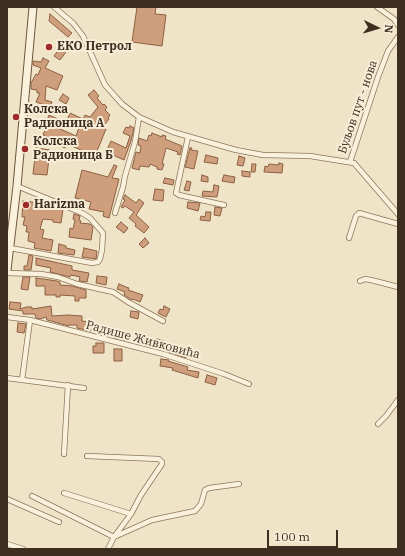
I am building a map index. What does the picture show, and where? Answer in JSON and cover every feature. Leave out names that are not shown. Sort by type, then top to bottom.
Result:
[{"type":"main road","points":[[7,272],[10,248],[10,208],[17,186],[33,7]]},
{"type":"street","points":[[54,7],[73,23],[83,36],[105,85],[122,104],[139,117],[188,137],[236,150],[264,155],[310,156],[354,163],[360,168],[398,214]]},
{"type":"street","points":[[377,7],[398,25]]},
{"type":"street","name":"Буљов пут - нова","points":[[350,162],[378,77],[388,51],[398,37]]},
{"type":"street","points":[[115,213],[135,142],[139,117]]},
{"type":"street","points":[[188,137],[176,193],[179,195],[224,205]]},
{"type":"street","points":[[10,248],[92,263],[98,262],[102,250],[103,233],[90,218],[82,213],[17,186]]},
{"type":"street","points":[[349,238],[356,216],[359,213],[398,224]]},
{"type":"street","points":[[7,272],[41,274],[58,277],[77,284],[113,292],[128,302],[163,320]]},
{"type":"street","points":[[360,281],[365,279],[398,287]]},
{"type":"street","name":"Радише Живковића","points":[[7,317],[30,320],[163,354],[224,374],[249,384]]},
{"type":"street","points":[[22,380],[30,320]]},
{"type":"street","points":[[7,378],[84,388]]},
{"type":"street","points":[[64,454],[68,385]]},
{"type":"street","points":[[378,424],[398,400]]},
{"type":"street","points":[[87,456],[161,460],[162,464],[141,495],[131,514],[114,536],[108,549]]},
{"type":"street","points":[[32,496],[114,536],[152,520],[196,511],[202,504],[205,490],[209,488],[239,484]]},
{"type":"street","points":[[64,493],[131,514]]},
{"type":"street","points":[[7,499],[59,522]]},
{"type":"street","points":[[7,544],[23,549]]},
{"type":"building","points":[[137,7],[156,7],[155,14],[166,15],[162,46],[132,42]]},
{"type":"building","points":[[50,14],[72,33],[68,37],[49,21]]},
{"type":"building","points":[[63,44],[69,48],[60,60],[54,56]]},
{"type":"building","points":[[43,58],[49,61],[45,68],[63,76],[57,90],[46,86],[45,100],[52,102],[50,107],[36,102],[40,93],[37,93],[37,90],[31,89],[31,83],[36,74],[38,75],[41,68],[33,65],[33,61],[41,62]]},
{"type":"building","points":[[94,90],[99,96],[97,98],[107,107],[105,110],[110,115],[108,118],[109,119],[102,128],[106,129],[95,156],[67,144],[65,148],[50,141],[51,139],[43,135],[48,123],[46,123],[49,115],[62,121],[58,128],[76,136],[80,125],[67,120],[70,113],[83,119],[85,115],[90,117],[98,107],[88,95]]},
{"type":"building","points":[[63,94],[69,98],[66,104],[59,100]]},
{"type":"building","points":[[130,126],[134,128],[124,160],[106,152],[111,141],[126,148],[130,136],[123,133],[126,127],[129,128]]},
{"type":"building","points":[[152,133],[162,137],[162,135],[166,136],[165,139],[182,146],[180,155],[177,154],[178,152],[166,148],[162,170],[157,169],[157,167],[150,164],[149,167],[140,166],[139,170],[132,168],[136,152],[140,153],[141,146],[138,145],[139,138],[147,141],[149,135],[151,136]]},
{"type":"building","points":[[36,148],[50,150],[47,175],[33,174]]},
{"type":"building","points":[[190,148],[192,148],[191,150],[198,151],[194,169],[185,167]]},
{"type":"building","points":[[206,155],[218,158],[217,164],[204,162]]},
{"type":"building","points":[[239,156],[245,158],[243,166],[237,165]]},
{"type":"building","points":[[279,163],[283,164],[282,173],[264,172],[265,166],[268,167],[269,164],[279,165]]},
{"type":"building","points":[[252,164],[256,164],[255,172],[251,172]]},
{"type":"building","points":[[114,165],[117,166],[112,178],[119,179],[109,218],[103,216],[104,212],[89,209],[91,202],[75,198],[82,170],[108,177]]},
{"type":"building","points":[[242,171],[250,172],[250,177],[242,176]]},
{"type":"building","points":[[202,175],[208,177],[208,182],[201,181]]},
{"type":"building","points":[[224,175],[235,177],[234,183],[222,181]]},
{"type":"building","points":[[165,178],[174,180],[173,185],[163,183]]},
{"type":"building","points":[[187,181],[191,182],[189,191],[184,190]]},
{"type":"building","points":[[214,185],[219,186],[217,197],[202,196],[203,191],[213,192]]},
{"type":"building","points":[[155,189],[164,190],[163,201],[153,200]]},
{"type":"building","points":[[125,195],[136,203],[139,199],[144,203],[136,215],[149,227],[144,233],[135,226],[136,224],[129,218],[134,212],[125,206],[123,208],[121,207],[125,200],[123,199]]},
{"type":"building","points":[[23,201],[52,204],[51,207],[63,209],[61,223],[43,219],[40,229],[44,230],[42,238],[53,240],[51,251],[34,248],[35,243],[28,241],[29,232],[26,232],[27,226],[23,225],[25,217],[22,217]]},
{"type":"building","points":[[188,202],[200,203],[198,211],[187,208]]},
{"type":"building","points":[[215,207],[222,208],[220,216],[214,215]]},
{"type":"building","points":[[206,212],[211,212],[210,221],[200,220],[201,216],[205,217]]},
{"type":"building","points":[[74,214],[80,216],[80,223],[90,224],[93,227],[91,240],[69,237],[70,228],[73,229],[75,220],[73,219]]},
{"type":"building","points":[[121,222],[128,228],[124,233],[116,227]]},
{"type":"building","points":[[145,238],[149,243],[143,248],[139,244]]},
{"type":"building","points":[[59,244],[66,246],[66,248],[75,250],[74,255],[58,253]]},
{"type":"building","points":[[84,248],[97,251],[96,259],[82,257]]},
{"type":"building","points":[[29,255],[33,256],[31,270],[24,270],[24,266],[27,266]]},
{"type":"building","points":[[36,258],[72,266],[72,270],[89,273],[87,282],[79,281],[80,277],[71,275],[70,277],[50,272],[51,268],[36,265]]},
{"type":"building","points":[[97,276],[107,277],[106,285],[96,283]]},
{"type":"building","points":[[23,277],[30,277],[28,290],[21,289]]},
{"type":"building","points":[[36,278],[57,281],[60,282],[60,285],[72,286],[86,290],[86,298],[79,298],[79,301],[75,301],[75,296],[60,295],[60,297],[56,297],[56,295],[45,295],[45,286],[36,286]]},
{"type":"building","points":[[119,284],[129,288],[128,290],[143,295],[140,302],[133,299],[132,300],[124,295],[125,292],[117,289]]},
{"type":"building","points":[[10,302],[21,303],[20,309],[26,307],[32,307],[32,309],[51,306],[52,316],[82,316],[82,321],[90,322],[91,331],[77,328],[77,325],[69,326],[47,320],[46,317],[40,319],[36,318],[35,314],[23,314],[23,311],[9,309]]},
{"type":"building","points":[[164,306],[170,309],[166,317],[158,313],[160,309],[163,310]]},
{"type":"building","points":[[131,311],[139,312],[138,319],[130,317]]},
{"type":"building","points":[[18,323],[26,324],[24,333],[17,332]]},
{"type":"building","points":[[105,327],[105,333],[99,332],[99,328]]},
{"type":"building","points":[[115,333],[130,335],[128,341],[114,338]]},
{"type":"building","points":[[137,335],[146,337],[144,344],[136,342]]},
{"type":"building","points":[[157,339],[164,341],[164,344],[188,352],[186,358],[168,352],[169,348],[156,346]]},
{"type":"building","points":[[96,343],[104,343],[104,353],[93,353],[93,346],[96,346]]},
{"type":"building","points":[[114,349],[122,349],[122,361],[114,361]]},
{"type":"building","points":[[161,359],[169,360],[168,361],[188,367],[187,370],[199,372],[198,378],[172,370],[173,368],[160,366]]},
{"type":"building","points":[[207,375],[217,378],[215,385],[205,382]]},
{"type":"place","name":"ЕКО Петрол","points":[[49,47]]},
{"type":"place","name":"Колска Радионица А","points":[[16,117]]},
{"type":"place","name":"Колска Радионица Б","points":[[25,149]]},
{"type":"place","name":"Harizma","points":[[26,205]]}]
